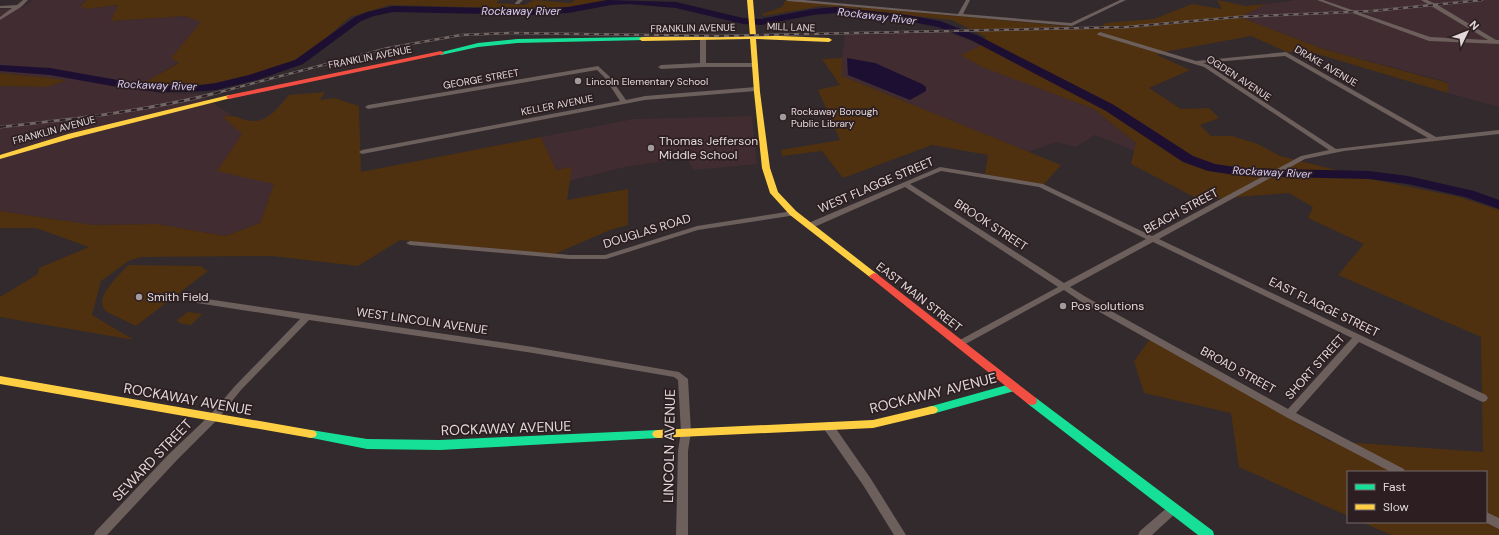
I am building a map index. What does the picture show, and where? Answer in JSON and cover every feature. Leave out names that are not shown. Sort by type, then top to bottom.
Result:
[{"type":"street","points":[[0,19],[26,0]]},
{"type":"street","name":"EAST MAIN STREET","points":[[750,0],[754,65],[762,145],[770,186],[777,198],[809,226],[959,344],[1208,535]]},
{"type":"street","points":[[788,0],[864,3],[960,15],[1072,25],[1121,1]]},
{"type":"street","points":[[960,15],[968,0]]},
{"type":"street","points":[[1111,0],[1121,1]]},
{"type":"street","points":[[1320,0],[1428,39],[1498,44]]},
{"type":"street","points":[[1425,0],[1469,25],[1498,44]]},
{"type":"street","points":[[0,6],[19,6]]},
{"type":"street","name":"OGDEN AVENUE","points":[[1100,34],[1197,62],[1212,69],[1335,151]]},
{"type":"street","name":"FRANKLIN AVENUE","points":[[0,157],[58,140],[270,87],[359,71],[478,45],[517,41],[753,37]]},
{"type":"street","name":"MILL LANE","points":[[753,37],[829,40]]},
{"type":"street","points":[[703,38],[703,65]]},
{"type":"street","name":"DRAKE AVENUE","points":[[1197,62],[1286,54],[1435,139]]},
{"type":"street","points":[[661,67],[754,65]]},
{"type":"street","name":"GEORGE STREET","points":[[368,107],[598,68],[607,77],[624,102]]},
{"type":"street","name":"KELLER AVENUE","points":[[362,152],[645,98],[756,89]]},
{"type":"street","name":"BEACH STREET","points":[[959,344],[1303,157],[1335,151],[1499,132]]},
{"type":"street","name":"WEST FLAGGE STREET","points":[[809,226],[943,168],[1036,183],[1154,239]]},
{"type":"street","name":"BROOK STREET","points":[[905,184],[1064,287]]},
{"type":"street","name":"DOUGLAS ROAD","points":[[410,243],[596,258],[622,253],[697,228],[793,213]]},
{"type":"street","name":"EAST FLAGGE STREET","points":[[1154,239],[1482,398]]},
{"type":"street","name":"BROAD STREET","points":[[1064,287],[1132,328],[1289,414],[1398,471]]},
{"type":"street","name":"WEST LINCOLN AVENUE","points":[[200,301],[533,350],[639,368]]},
{"type":"street","name":"SEWARD STREET","points":[[100,535],[173,457],[213,418],[238,388],[307,316]]},
{"type":"street","name":"SHORT STREET","points":[[1289,414],[1358,337]]},
{"type":"street","name":"LINCOLN AVENUE","points":[[639,368],[676,374],[683,379],[686,432],[682,451],[682,535]]},
{"type":"street","name":"ROCKAWAY AVENUE","points":[[0,380],[213,418],[380,445],[448,444],[873,424],[891,421],[1014,387]]},
{"type":"street","points":[[828,426],[867,482],[900,535]]},
{"type":"street","points":[[1144,535],[1173,509]]},
{"type":"street","points":[[1487,518],[1499,524]]},
{"type":"shaded area","points":[[33,0],[87,0],[79,6],[85,7],[84,9],[119,5],[111,21],[185,16],[202,22],[172,58],[179,62],[141,85],[158,93],[198,94],[232,115],[223,117],[242,133],[274,184],[260,223],[225,236],[157,224],[93,225],[0,211],[0,86],[47,87],[66,80],[0,73],[0,9],[22,8]]},
{"type":"shaded area","points":[[87,0],[499,0],[496,3],[524,5],[534,0],[571,3],[575,0],[609,0],[571,7],[533,9],[390,5],[350,17],[306,56],[275,69],[203,86],[140,85],[179,63],[171,58],[201,22],[185,16],[111,21],[118,5],[84,9],[85,7],[79,7]]},
{"type":"shaded area","points":[[786,0],[1097,29],[1106,23],[1154,19],[1192,4],[1222,9],[1217,0],[1246,6],[1266,4],[1240,17],[1323,49],[1448,83],[1448,93],[1314,53],[1287,52],[1251,36],[1164,52],[1157,55],[1190,70],[1149,88],[1181,109],[1209,108],[1219,118],[1200,125],[1211,136],[1232,136],[1258,144],[1280,156],[1380,181],[1459,197],[1499,210],[1499,535],[1391,535],[1364,523],[1487,523],[1487,471],[1347,471],[1347,516],[1239,467],[1231,413],[1144,393],[1134,361],[1150,339],[1329,441],[1483,452],[1481,337],[1338,275],[1364,244],[1308,218],[1313,207],[1289,193],[1200,200],[1131,164],[1136,143],[1094,109],[982,67],[961,55],[982,45],[986,37],[952,20],[822,6],[763,16],[762,14],[782,7]]},
{"type":"shaded area","points":[[1296,0],[1499,0],[1499,107],[1448,93],[1448,82],[1323,49],[1240,17],[1266,4]]},
{"type":"shaded area","points":[[943,30],[982,45],[982,66],[1094,109],[1136,143],[1135,151],[1095,135],[1076,147],[1056,142],[1028,152],[842,76],[842,58],[845,33]]},
{"type":"shaded area","points":[[842,58],[842,76],[1061,165],[1043,185],[985,174],[988,155],[932,145],[843,178],[822,151],[782,156],[781,150],[840,140],[818,90],[840,85],[822,59]]},
{"type":"shaded area","points":[[847,58],[875,63],[922,84],[926,87],[926,91],[910,100],[848,75]]},
{"type":"shaded area","points":[[0,73],[67,80],[47,87],[0,86]]},
{"type":"shaded area","points":[[325,92],[320,100],[334,98],[359,106],[361,172],[541,137],[556,170],[572,167],[567,200],[628,189],[628,225],[610,230],[550,256],[400,240],[358,266],[272,256],[142,257],[130,260],[101,281],[92,315],[134,340],[0,317],[0,297],[38,274],[39,268],[89,247],[36,228],[0,228],[0,211],[93,225],[157,224],[225,236],[260,223],[274,184],[217,171],[242,134],[223,117],[232,116],[249,121],[259,120],[274,112],[289,95]]},
{"type":"shaded area","name":"Thomas Jefferson Middle School","points":[[752,116],[757,164],[694,170],[686,158],[625,167],[569,181],[572,167],[556,170],[541,137],[633,119]]},
{"type":"shaded area","name":"Smith Field","points":[[128,265],[200,266],[208,271],[136,326],[107,312],[103,307],[102,301],[104,294],[113,281]]},
{"type":"shaded area","points":[[188,312],[202,314],[191,325],[179,323],[177,320]]},
{"type":"waterway","name":"Rockaway River","points":[[0,68],[25,69],[66,74],[113,83],[160,89],[192,89],[241,81],[289,66],[317,51],[358,19],[380,11],[393,9],[532,12],[568,10],[611,2],[629,1],[676,5],[717,16],[743,21],[761,22],[813,12],[836,10],[907,18],[940,24],[975,38],[1110,108],[1188,159],[1213,168],[1242,172],[1369,175],[1408,180],[1469,194],[1499,205]]},
{"type":"railway","points":[[216,93],[388,48],[461,35],[510,33],[718,36],[1127,27],[1237,17],[1372,11],[1482,0]]},
{"type":"railway","points":[[0,127],[138,109],[193,99],[220,92]]},
{"type":"traffic: fast","points":[[441,53],[478,45],[517,41],[642,39]]},
{"type":"traffic: fast","points":[[932,410],[1014,387]]},
{"type":"traffic: fast","points":[[1032,401],[1208,535]]},
{"type":"traffic: fast","points":[[311,434],[367,444],[440,445],[658,434]]},
{"type":"traffic: slow","points":[[750,0],[757,92],[766,168],[774,193],[793,213],[874,276]]},
{"type":"traffic: slow","points":[[642,39],[765,37],[829,40]]},
{"type":"traffic: slow","points":[[0,157],[71,136],[229,97]]},
{"type":"traffic: slow","points":[[0,380],[311,434]]},
{"type":"traffic: slow","points":[[658,434],[873,424],[932,410]]},
{"type":"traffic: jam","points":[[229,97],[441,53]]},
{"type":"traffic: jam","points":[[874,276],[1032,401]]},
{"type":"place","name":"Lincoln Elementary School","points":[[578,81]]},
{"type":"place","name":"Rockaway Borough Public Library","points":[[783,117]]},
{"type":"place","name":"Thomas Jefferson Middle School","points":[[651,148]]},
{"type":"place","name":"Smith Field","points":[[139,297]]},
{"type":"place","name":"Pos solutions","points":[[1063,306]]}]
